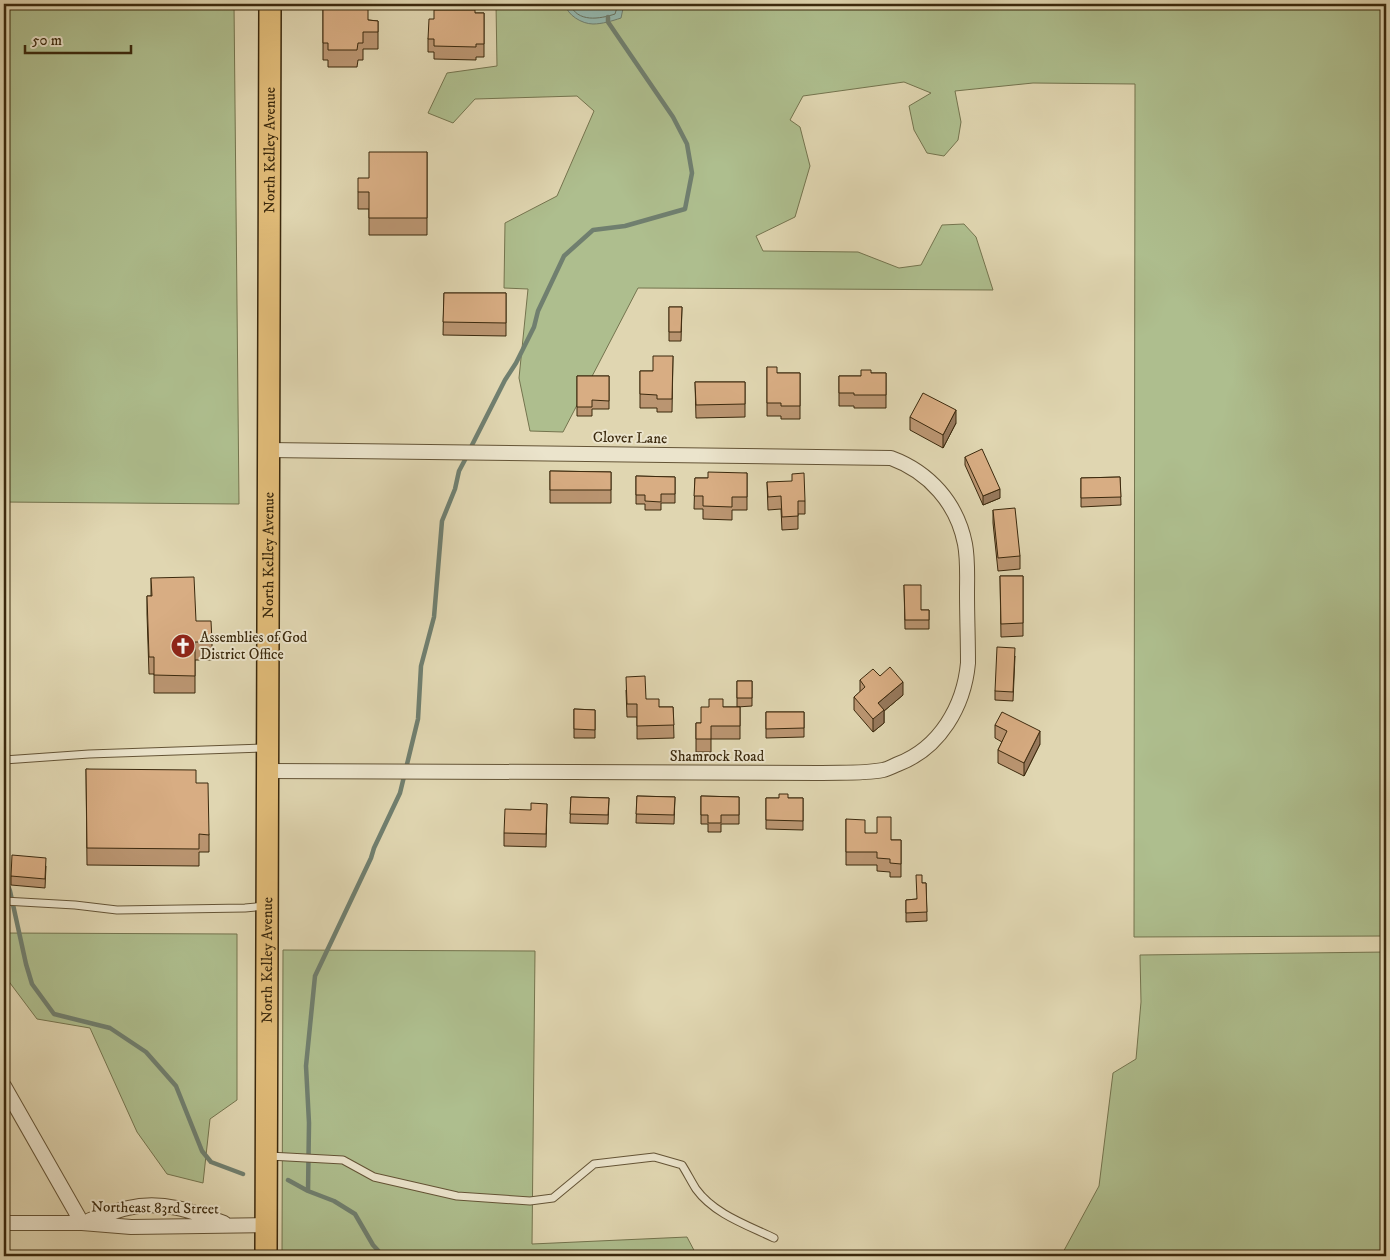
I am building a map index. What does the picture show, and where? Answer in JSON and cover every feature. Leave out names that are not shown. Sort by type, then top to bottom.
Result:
[{"type":"main road","name":"North Kelley Avenue","points":[[266,1256],[270,4]]},
{"type":"street","name":"Clover Lane","points":[[268,450],[891,458],[916,470],[933,483],[952,508],[960,526]]},
{"type":"street","name":"Shamrock Road","points":[[268,771],[818,773],[884,770],[904,762],[932,742],[942,732],[953,715],[962,695],[967,678],[968,662],[965,544],[960,526]]},
{"type":"street","points":[[4,1086],[82,1223]]},
{"type":"street","name":"Northeast 83rd Street","points":[[82,1223],[129,1208],[173,1206],[196,1212],[228,1225]]},
{"type":"street","name":"Northeast 83rd Street","points":[[4,1224],[82,1223],[130,1227],[266,1225]]},
{"type":"lane","points":[[4,760],[88,754],[267,748]]},
{"type":"lane","points":[[4,901],[75,905],[117,910],[266,906]]},
{"type":"lane","points":[[266,1156],[343,1160],[374,1176],[457,1196],[530,1201],[553,1198],[594,1164],[654,1157],[682,1165],[697,1190],[715,1208],[741,1223],[774,1238]]},
{"type":"green space","points":[[4,4],[234,4],[239,504],[4,502]]},
{"type":"green space","points":[[496,4],[565,4],[566,9],[624,4],[1386,4],[1386,936],[1134,937],[1135,84],[1033,83],[955,91],[961,122],[958,140],[944,156],[927,153],[914,130],[909,106],[931,93],[904,82],[803,96],[790,120],[800,127],[810,166],[795,217],[756,236],[763,251],[858,252],[899,268],[921,265],[942,225],[964,224],[976,237],[993,290],[638,288],[563,432],[530,431],[519,378],[528,289],[504,288],[505,223],[557,196],[594,111],[577,96],[475,99],[453,123],[428,113],[447,73],[497,66]]},
{"type":"green space","points":[[4,933],[237,934],[237,1100],[210,1119],[203,1183],[167,1174],[137,1132],[90,1028],[37,1019],[4,975]]},
{"type":"green space","points":[[283,950],[535,951],[532,1244],[687,1237],[697,1256],[282,1256]]},
{"type":"green space","points":[[1386,952],[1386,1256],[1061,1256],[1099,1186],[1113,1073],[1136,1059],[1141,1002],[1140,955]]},
{"type":"water","points":[[565,4],[624,4],[621,18],[593,24],[576,18],[569,12]]},
{"type":"building","points":[[323,4],[368,4],[368,20],[378,21],[378,32],[363,32],[363,43],[358,43],[357,50],[328,50],[328,43],[323,43]]},
{"type":"building","points":[[434,10],[475,10],[475,13],[484,13],[484,44],[476,44],[476,47],[434,46],[434,39],[428,39],[429,19],[434,19]]},
{"type":"building","points":[[369,152],[427,152],[427,218],[369,218],[369,192],[358,192],[358,178],[369,178]]},
{"type":"building","points":[[444,293],[506,293],[506,323],[443,322]]},
{"type":"building","points":[[669,307],[682,307],[681,332],[669,332]]},
{"type":"building","points":[[653,356],[673,356],[672,399],[657,399],[657,395],[640,394],[640,371],[653,371]]},
{"type":"building","points":[[767,367],[777,367],[777,373],[800,373],[800,406],[781,406],[781,403],[767,403]]},
{"type":"building","points":[[861,370],[871,370],[871,373],[886,373],[886,395],[839,393],[839,376],[861,376]]},
{"type":"building","points":[[577,376],[609,376],[609,401],[592,400],[592,407],[577,407]]},
{"type":"building","points":[[695,382],[745,382],[745,404],[696,405]]},
{"type":"building","points":[[923,393],[956,410],[943,435],[910,417]]},
{"type":"building","points":[[982,449],[1000,489],[983,496],[965,457]]},
{"type":"building","points":[[550,471],[611,472],[611,490],[550,490]]},
{"type":"building","points":[[708,472],[747,473],[747,497],[732,497],[732,507],[703,506],[703,496],[694,496],[695,478],[708,478]]},
{"type":"building","points":[[804,473],[805,501],[798,501],[798,516],[782,517],[781,496],[768,497],[767,482],[792,481],[792,474]]},
{"type":"building","points":[[636,476],[675,477],[675,494],[661,494],[661,502],[645,501],[645,495],[636,495]]},
{"type":"building","points":[[1120,477],[1121,497],[1081,498],[1081,478]]},
{"type":"building","points":[[1015,508],[1020,556],[998,558],[993,510]]},
{"type":"building","points":[[1000,576],[1023,576],[1023,623],[1001,624]]},
{"type":"building","points":[[194,577],[196,621],[211,621],[212,642],[195,642],[195,676],[154,675],[154,657],[149,657],[147,596],[152,596],[151,578]]},
{"type":"building","points":[[904,585],[921,585],[921,610],[929,610],[929,620],[905,620]]},
{"type":"building","points":[[997,647],[1015,648],[1013,692],[995,691]]},
{"type":"building","points":[[890,667],[903,682],[878,703],[884,710],[873,719],[854,697],[865,687],[860,680],[873,669],[880,676]]},
{"type":"building","points":[[645,676],[646,699],[659,699],[659,707],[673,707],[674,725],[637,726],[637,704],[627,704],[626,677]]},
{"type":"building","points":[[737,681],[752,681],[752,698],[737,698]]},
{"type":"building","points":[[709,699],[723,699],[723,707],[740,707],[740,726],[711,726],[711,739],[696,739],[696,723],[701,723],[701,707],[709,707]]},
{"type":"building","points":[[574,709],[595,710],[595,730],[574,729]]},
{"type":"building","points":[[766,712],[804,712],[804,728],[766,729]]},
{"type":"building","points":[[1002,712],[1040,731],[1024,763],[998,750],[1007,731],[995,725]]},
{"type":"building","points":[[86,769],[196,770],[196,783],[208,783],[209,835],[199,834],[199,849],[87,848]]},
{"type":"building","points":[[779,794],[788,794],[788,798],[803,798],[803,821],[766,820],[766,798],[779,798]]},
{"type":"building","points":[[637,796],[675,797],[674,815],[636,814]]},
{"type":"building","points":[[701,796],[739,797],[739,815],[721,815],[721,823],[708,823],[708,815],[701,815]]},
{"type":"building","points":[[571,797],[609,798],[608,815],[570,814]]},
{"type":"building","points":[[531,803],[547,804],[546,834],[504,833],[505,809],[531,810]]},
{"type":"building","points":[[877,817],[891,817],[891,840],[901,840],[901,864],[890,863],[890,859],[877,858],[877,852],[846,852],[846,819],[865,820],[865,833],[877,833]]},
{"type":"building","points":[[12,855],[46,858],[45,879],[11,876]]},
{"type":"building","points":[[916,875],[922,875],[922,883],[926,883],[927,912],[906,913],[906,900],[917,899]]},
{"type":"waterway","points":[[470,449],[534,327],[538,311],[564,256],[593,230],[625,226],[685,209],[692,173],[687,144],[673,117],[608,22],[608,17]]},
{"type":"waterway","points":[[308,1191],[309,1123],[306,1066],[315,976],[400,793],[418,719],[421,666],[434,617],[442,521],[455,489],[459,471],[467,456]]},
{"type":"waterway","points":[[4,874],[10,891],[32,984],[54,1014],[110,1028],[146,1052],[176,1086],[202,1151],[211,1162],[243,1174]]},
{"type":"waterway","points":[[288,1180],[308,1191],[334,1201],[355,1214],[373,1245],[383,1256]]},
{"type":"place","name":"Assemblies of God District Office","points":[[183,646]]}]
